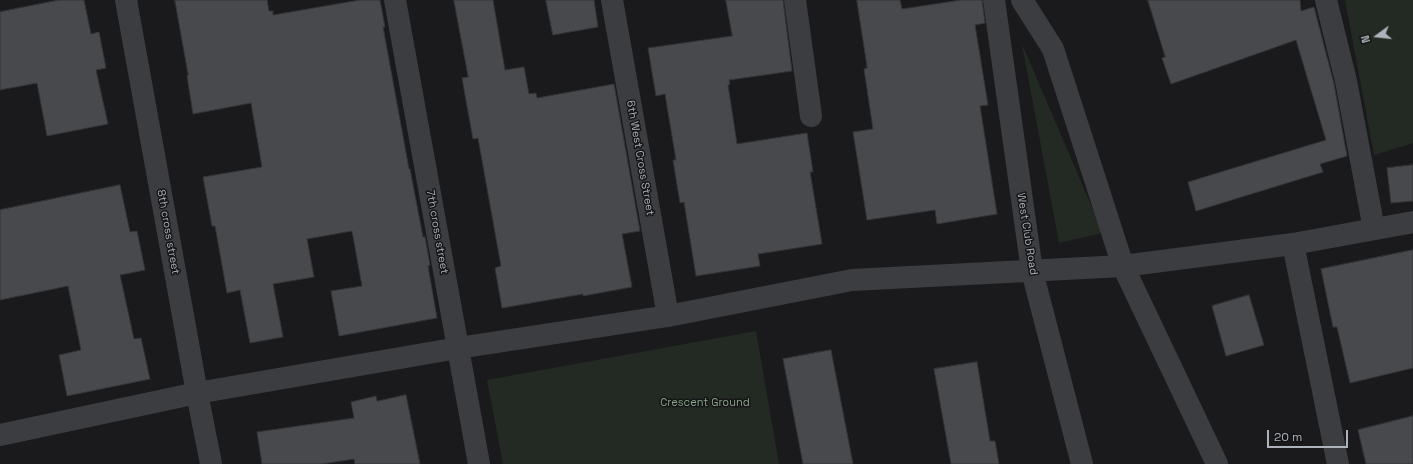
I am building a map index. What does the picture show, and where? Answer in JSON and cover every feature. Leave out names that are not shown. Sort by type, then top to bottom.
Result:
[{"type":"street","name":"8th cross street","points":[[126,0],[197,393],[212,464]]},
{"type":"street","name":"7th cross street","points":[[395,0],[479,464]]},
{"type":"street","name":"6th West Cross Street","points":[[612,0],[668,316]]},
{"type":"street","points":[[795,0],[811,116]]},
{"type":"street","name":"West Club Road","points":[[994,0],[1032,272],[1082,464]]},
{"type":"street","points":[[1022,0],[1053,49],[1123,266],[1218,464]]},
{"type":"street","points":[[1326,0],[1346,81],[1374,229]]},
{"type":"street","points":[[0,434],[197,393],[458,348],[668,316],[852,280],[1032,272],[1123,266],[1293,244],[1413,222]]},
{"type":"street","points":[[1293,244],[1338,464]]},
{"type":"green space","points":[[1345,0],[1413,0],[1413,143],[1374,155]]},
{"type":"green space","points":[[1022,44],[1103,233],[1059,243]]},
{"type":"green space","name":"Crescent Ground","points":[[756,331],[779,464],[503,464],[487,380]]},
{"type":"building","points":[[59,0],[84,0],[91,34],[99,32],[106,68],[96,70],[108,124],[47,136],[37,83],[0,90],[0,12]]},
{"type":"building","points":[[175,0],[267,0],[269,11],[273,11],[273,15],[360,0],[380,0],[385,27],[383,27],[409,169],[423,237],[425,237],[430,265],[428,266],[437,318],[339,336],[331,291],[362,286],[352,231],[307,239],[314,277],[273,284],[283,337],[250,343],[240,290],[227,293],[215,226],[212,226],[203,177],[262,167],[251,103],[193,114]]},
{"type":"building","points":[[454,0],[493,0],[505,70],[524,67],[529,94],[536,93],[537,98],[614,84],[640,231],[622,234],[632,287],[502,308],[495,268],[501,266],[478,138],[473,139],[462,78],[468,77]]},
{"type":"building","points":[[546,0],[594,0],[598,27],[553,35]]},
{"type":"building","points":[[726,0],[783,0],[792,71],[729,80],[730,84],[728,85],[737,144],[807,133],[813,172],[810,172],[822,244],[758,254],[760,266],[696,276],[684,202],[680,203],[673,160],[676,160],[665,94],[656,96],[648,48],[732,36]]},
{"type":"building","points":[[857,0],[900,0],[902,9],[961,0],[982,0],[985,23],[975,25],[988,105],[980,106],[997,214],[937,224],[935,210],[867,220],[853,132],[873,129],[864,69],[867,68]]},
{"type":"building","points":[[1148,0],[1300,0],[1301,11],[1314,7],[1334,84],[1347,156],[1320,164],[1323,172],[1196,211],[1188,182],[1326,140],[1296,40],[1171,84],[1162,58],[1165,57]]},
{"type":"building","points":[[1413,165],[1413,201],[1391,203],[1387,168]]},
{"type":"building","points":[[120,185],[130,232],[137,231],[145,270],[120,275],[134,339],[141,338],[150,379],[67,396],[59,355],[81,350],[68,286],[0,300],[0,210]]},
{"type":"building","points":[[1413,250],[1413,368],[1350,383],[1337,327],[1333,327],[1321,269]]},
{"type":"building","points":[[1249,295],[1264,345],[1226,356],[1212,306]]},
{"type":"building","points":[[831,350],[853,464],[803,464],[783,359]]},
{"type":"building","points":[[977,362],[990,441],[995,441],[999,464],[951,464],[934,369]]},
{"type":"building","points":[[406,395],[420,464],[355,464],[354,459],[322,464],[262,464],[257,432],[354,418],[351,402],[376,396],[377,401]]},
{"type":"building","points":[[1413,416],[1413,464],[1366,464],[1358,430]]}]
